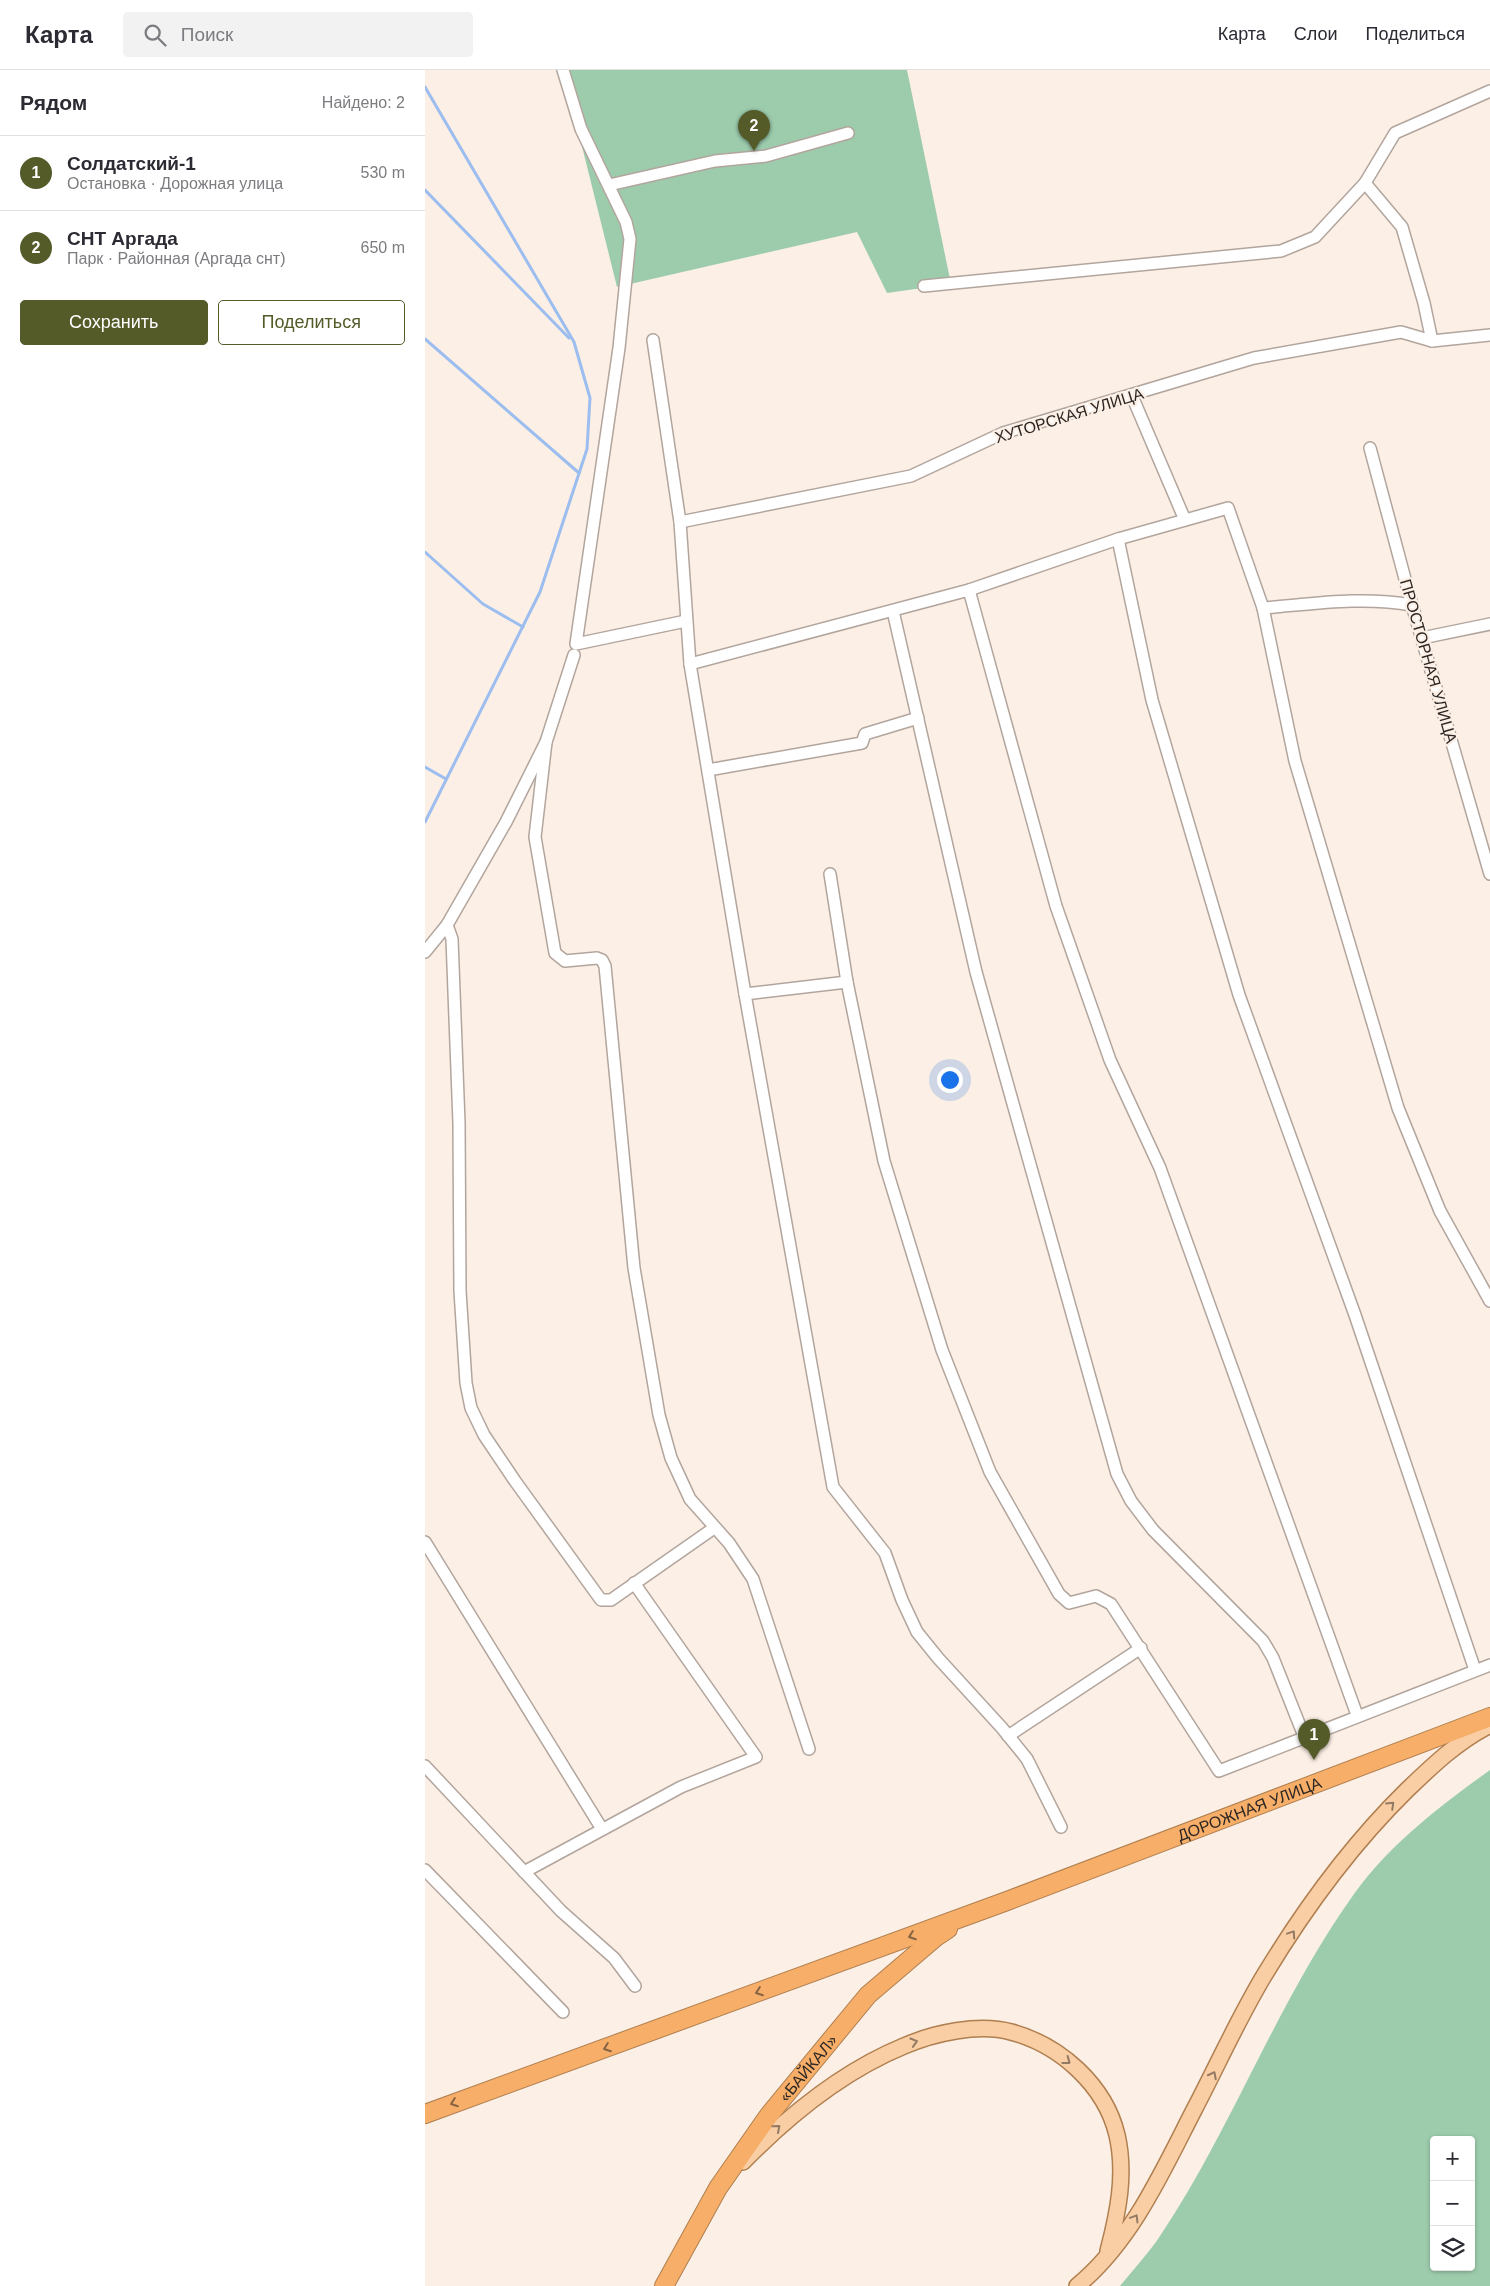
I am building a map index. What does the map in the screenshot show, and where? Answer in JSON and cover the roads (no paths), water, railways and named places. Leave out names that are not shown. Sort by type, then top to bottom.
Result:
[{"type":"highway","name":"ДОРОЖНАЯ УЛИЦА","points":[[1007,1901],[1490,1717]]},
{"type":"highway","points":[[425,2114],[1007,1901]]},
{"type":"highway","name":"«БАЙКАЛ»","points":[[665,2286],[718,2188],[769,2115],[868,1995],[936,1937],[1007,1901]]},
{"type":"main road","points":[[1077,2286],[1107,2257],[1131,2224],[1162,2173],[1264,1975],[1328,1878],[1384,1813],[1421,1776],[1454,1746],[1490,1725]]},
{"type":"main road","points":[[718,2188],[775,2129],[829,2089],[873,2061],[905,2045],[938,2035],[973,2030],[1010,2032],[1040,2042],[1073,2065],[1100,2096],[1110,2113],[1117,2136],[1121,2189],[1117,2218],[1107,2257]]},
{"type":"street","points":[[563,70],[581,129],[627,222],[630,239],[619,348],[576,644],[686,621]]},
{"type":"street","points":[[924,286],[1281,251],[1315,237],[1365,183],[1395,133],[1490,91]]},
{"type":"street","points":[[609,185],[715,161],[766,156],[848,133]]},
{"type":"street","points":[[1365,183],[1402,227],[1424,303],[1432,341],[1490,335]]},
{"type":"street","name":"ХУТОРСКАЯ УЛИЦА","points":[[680,522],[911,476],[1003,433],[1254,358],[1401,332],[1432,341]]},
{"type":"street","points":[[653,340],[680,522],[690,664],[745,994],[833,1487],[885,1553],[902,1600],[917,1632],[1027,1760],[1061,1827]]},
{"type":"street","points":[[1132,396],[1185,520]]},
{"type":"street","name":"ПРОСТОРНАЯ УЛИЦА","points":[[1370,448],[1412,605],[1490,874]]},
{"type":"street","points":[[690,664],[969,590],[1118,540],[1228,508],[1263,608],[1295,761],[1398,1108],[1440,1210],[1490,1302]]},
{"type":"street","points":[[1118,540],[1152,700],[1239,995],[1355,1315],[1475,1670]]},
{"type":"street","points":[[969,590],[1056,906],[1111,1060],[1160,1168],[1357,1715]]},
{"type":"street","points":[[1263,608],[1358,600],[1388,601],[1412,605]]},
{"type":"street","points":[[893,611],[976,972],[1117,1474],[1131,1502],[1153,1530],[1263,1641],[1273,1658],[1305,1736]]},
{"type":"street","points":[[1422,638],[1490,624]]},
{"type":"street","points":[[425,952],[447,925],[506,822],[546,742],[574,655]]},
{"type":"street","points":[[708,770],[861,742],[865,734],[918,718]]},
{"type":"street","points":[[546,742],[535,837],[555,952],[565,961],[597,958],[602,960],[605,966],[634,1268],[659,1416],[671,1458],[690,1499],[729,1543],[753,1579],[809,1749]]},
{"type":"street","points":[[830,874],[847,982],[883,1161],[942,1350],[989,1472],[1059,1594],[1069,1603],[1096,1596],[1104,1598],[1111,1604],[1219,1771],[1357,1715],[1490,1665]]},
{"type":"street","points":[[447,925],[452,939],[459,1123],[460,1291],[465,1383],[471,1408],[484,1435],[601,1600],[611,1600],[714,1528]]},
{"type":"street","points":[[745,994],[847,982]]},
{"type":"street","points":[[425,1542],[602,1829]]},
{"type":"street","points":[[524,1872],[681,1787],[756,1757],[634,1583]]},
{"type":"street","points":[[1008,1736],[1141,1648]]},
{"type":"street","points":[[425,1766],[561,1910],[614,1958],[635,1986]]},
{"type":"street","points":[[425,1870],[563,2012]]},
{"type":"waterway","points":[[425,87],[574,342],[590,398],[587,449],[540,592],[425,822]]},
{"type":"waterway","points":[[425,190],[569,338]]},
{"type":"waterway","points":[[425,339],[579,473]]},
{"type":"waterway","points":[[425,552],[483,604],[523,627]]},
{"type":"waterway","points":[[425,767],[446,779]]},
{"type":"place","name":"СНТ Аргада","points":[[754,151]]},
{"type":"place","name":"Солдатский-1","points":[[1314,1760]]}]
